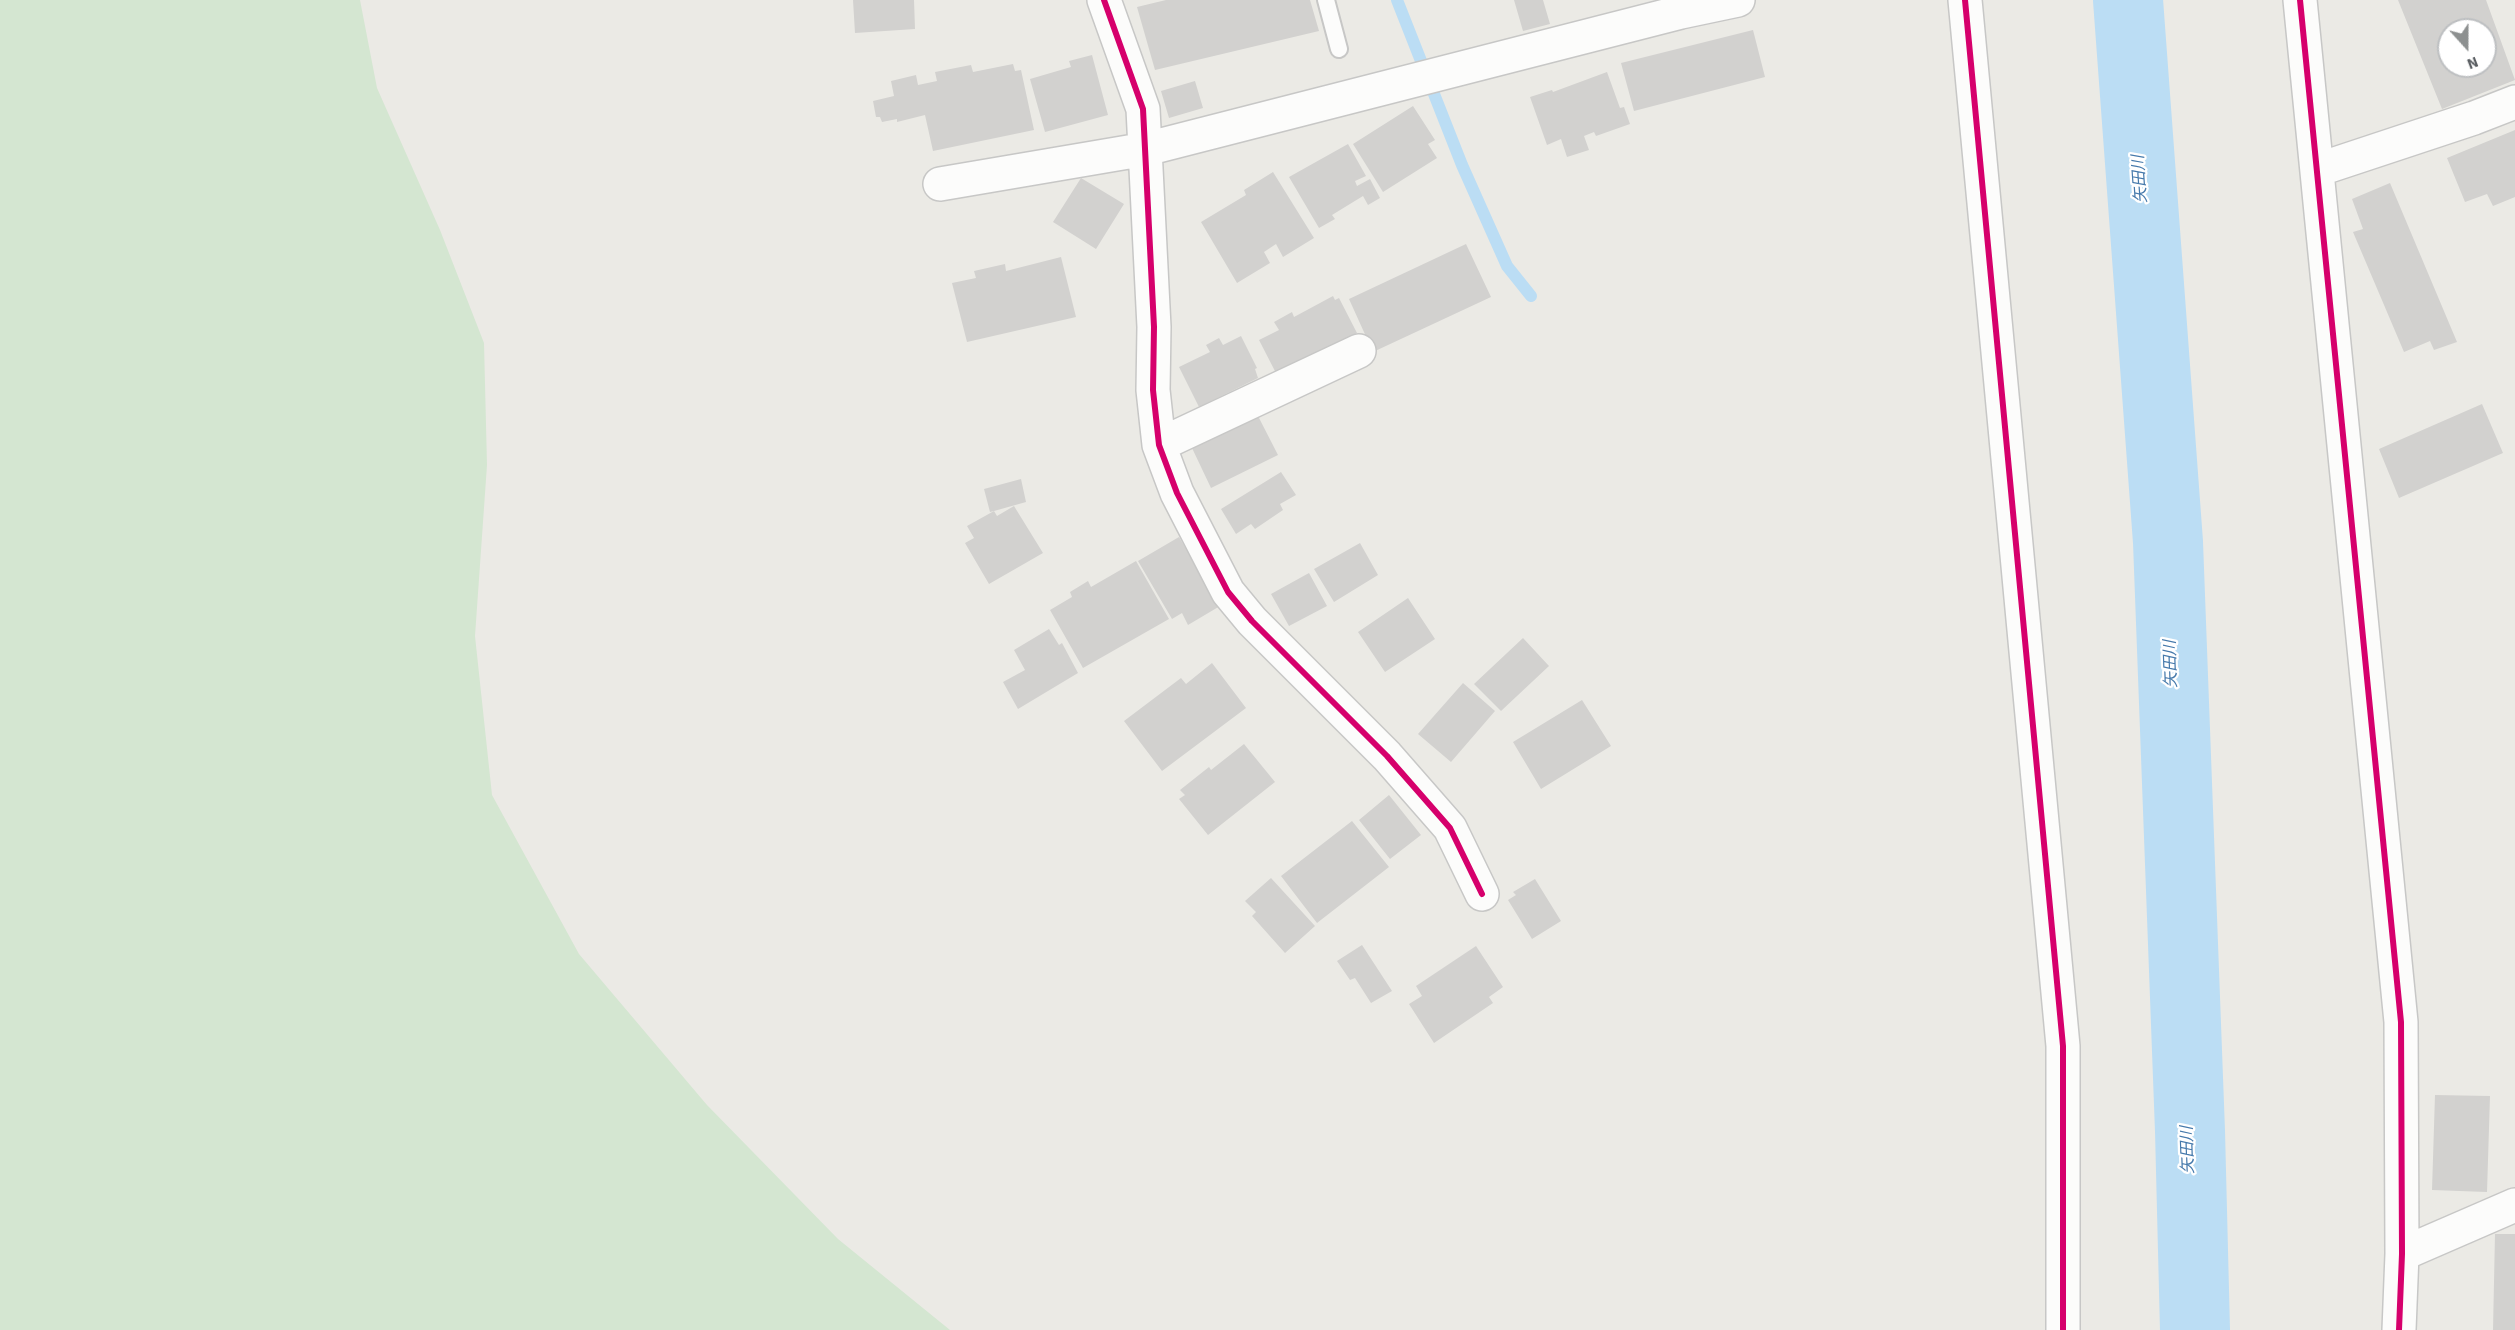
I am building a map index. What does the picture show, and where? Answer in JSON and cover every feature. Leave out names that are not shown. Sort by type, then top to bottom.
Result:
[{"type":"street","points":[[1104,0],[1143,109],[1154,327],[1153,390],[1159,444],[1177,493],[1228,592],[1252,621],[1387,756],[1450,828],[1482,894]]},
{"type":"street","points":[[940,184],[1146,149],[1679,6],[1738,0]]},
{"type":"street","points":[[1965,0],[2063,1046],[2063,1330]]},
{"type":"street","points":[[2300,0],[2401,1022],[2402,1254],[2399,1330]]},
{"type":"street","points":[[2317,170],[2474,118],[2515,102]]},
{"type":"street","points":[[1159,444],[1359,351]]},
{"type":"street","points":[[2402,1254],[2515,1205]]},
{"type":"lane","points":[[1326,0],[1339,49]]},
{"type":"green space","points":[[0,0],[360,0],[377,88],[440,230],[484,343],[487,465],[475,636],[492,795],[579,954],[707,1105],[838,1239],[950,1330],[0,1330]]},
{"type":"building","points":[[853,0],[914,0],[915,29],[855,33]]},
{"type":"building","points":[[1166,0],[1310,0],[1319,31],[1155,70],[1137,7]]},
{"type":"building","points":[[1514,0],[1543,0],[1550,24],[1523,31]]},
{"type":"building","points":[[2398,0],[2486,0],[2493,18],[2437,18],[2437,78],[2497,78],[2497,30],[2515,80],[2442,109]]},
{"type":"building","points":[[1753,30],[1765,77],[1634,111],[1621,63]]},
{"type":"building","points":[[1092,55],[1108,115],[1045,132],[1030,79],[1071,67],[1069,61]]},
{"type":"building","points":[[1013,64],[1015,71],[1021,70],[1034,130],[933,151],[925,115],[897,122],[897,119],[882,122],[880,117],[876,117],[873,101],[894,96],[891,81],[916,75],[918,85],[937,81],[935,72],[971,65],[973,72]]},
{"type":"building","points":[[1607,72],[1620,108],[1624,107],[1630,124],[1596,136],[1594,132],[1584,136],[1589,150],[1567,157],[1561,139],[1547,145],[1530,97],[1552,90],[1553,92]]},
{"type":"building","points":[[1195,81],[1203,108],[1169,118],[1161,91]]},
{"type":"building","points":[[1413,106],[1435,140],[1428,144],[1437,158],[1383,192],[1353,144]]},
{"type":"building","points":[[2515,130],[2515,197],[2493,206],[2487,194],[2465,202],[2447,158]]},
{"type":"building","points":[[1348,144],[1366,176],[1355,181],[1357,186],[1370,179],[1380,198],[1368,205],[1363,196],[1332,215],[1335,219],[1319,228],[1289,177]]},
{"type":"building","points":[[1273,172],[1314,238],[1283,257],[1276,244],[1264,252],[1270,263],[1237,283],[1201,222],[1246,195],[1244,190]]},
{"type":"building","points":[[1081,178],[1124,204],[1096,249],[1053,222]]},
{"type":"building","points":[[2390,183],[2457,342],[2434,350],[2430,341],[2404,352],[2353,232],[2363,229],[2352,199]]},
{"type":"building","points":[[1466,244],[1491,297],[1373,352],[1349,299]]},
{"type":"building","points":[[1061,257],[1076,317],[967,342],[952,283],[976,278],[974,271],[1005,264],[1006,271]]},
{"type":"building","points":[[1333,296],[1335,300],[1339,298],[1357,333],[1277,375],[1259,340],[1279,330],[1274,322],[1292,312],[1294,317]]},
{"type":"building","points":[[1241,336],[1257,368],[1255,369],[1258,378],[1199,407],[1179,367],[1210,352],[1206,345],[1219,338],[1223,345]]},
{"type":"building","points":[[2482,404],[2503,453],[2399,498],[2379,449]]},
{"type":"building","points":[[1258,416],[1278,455],[1211,488],[1192,448]]},
{"type":"building","points":[[1281,472],[1296,495],[1280,504],[1283,510],[1255,529],[1251,524],[1236,534],[1221,509]]},
{"type":"building","points":[[1021,479],[1026,502],[990,512],[984,489]]},
{"type":"building","points":[[1014,506],[1043,553],[989,584],[965,543],[974,538],[967,526],[994,511],[997,516]]},
{"type":"building","points":[[1179,537],[1220,606],[1188,625],[1182,613],[1172,619],[1138,561]]},
{"type":"building","points":[[1360,543],[1378,575],[1334,602],[1314,569]]},
{"type":"building","points":[[1136,561],[1169,619],[1083,668],[1050,610],[1072,597],[1070,592],[1088,581],[1091,587]]},
{"type":"building","points":[[1309,573],[1327,606],[1289,626],[1271,594]]},
{"type":"building","points":[[1408,598],[1435,639],[1385,672],[1358,632]]},
{"type":"building","points":[[1049,629],[1059,645],[1062,643],[1078,673],[1018,709],[1003,682],[1025,670],[1014,650]]},
{"type":"building","points":[[1523,638],[1549,666],[1501,711],[1474,684]]},
{"type":"building","points":[[1212,663],[1246,708],[1162,771],[1124,721],[1181,678],[1186,684]]},
{"type":"building","points":[[1463,683],[1495,711],[1451,762],[1418,734]]},
{"type":"building","points":[[1582,700],[1611,746],[1541,789],[1513,742]]},
{"type":"building","points":[[1244,744],[1275,782],[1208,835],[1179,799],[1185,795],[1180,790],[1209,767],[1211,770]]},
{"type":"building","points":[[1389,795],[1421,835],[1390,859],[1359,820]]},
{"type":"building","points":[[1352,821],[1389,867],[1317,923],[1281,876]]},
{"type":"building","points":[[1271,878],[1315,926],[1285,953],[1252,916],[1256,912],[1245,901]]},
{"type":"building","points":[[1535,879],[1561,921],[1532,939],[1508,900],[1516,895],[1513,892]]},
{"type":"building","points":[[1362,945],[1392,991],[1371,1003],[1355,978],[1350,980],[1337,961]]},
{"type":"building","points":[[1476,946],[1503,987],[1489,997],[1493,1003],[1434,1043],[1409,1004],[1422,996],[1416,986]]},
{"type":"building","points":[[2435,1095],[2490,1096],[2487,1192],[2432,1190]]},
{"type":"building","points":[[2495,1234],[2515,1234],[2515,1330],[2493,1330]]},
{"type":"waterway","points":[[1397,0],[1462,165],[1507,266],[1531,296]]},
{"type":"waterway","name":"矢田川","points":[[2128,0],[2168,542],[2190,1131],[2195,1330]]},
{"type":"cycle path","points":[[1104,0],[1143,109],[1154,327],[1153,390],[1159,445],[1177,493],[1228,592],[1252,621],[1387,756],[1450,828],[1482,894]]},
{"type":"cycle path","points":[[1965,0],[2063,1046],[2063,1330]]},
{"type":"cycle path","points":[[2300,0],[2401,1022],[2402,1254],[2399,1330]]}]
